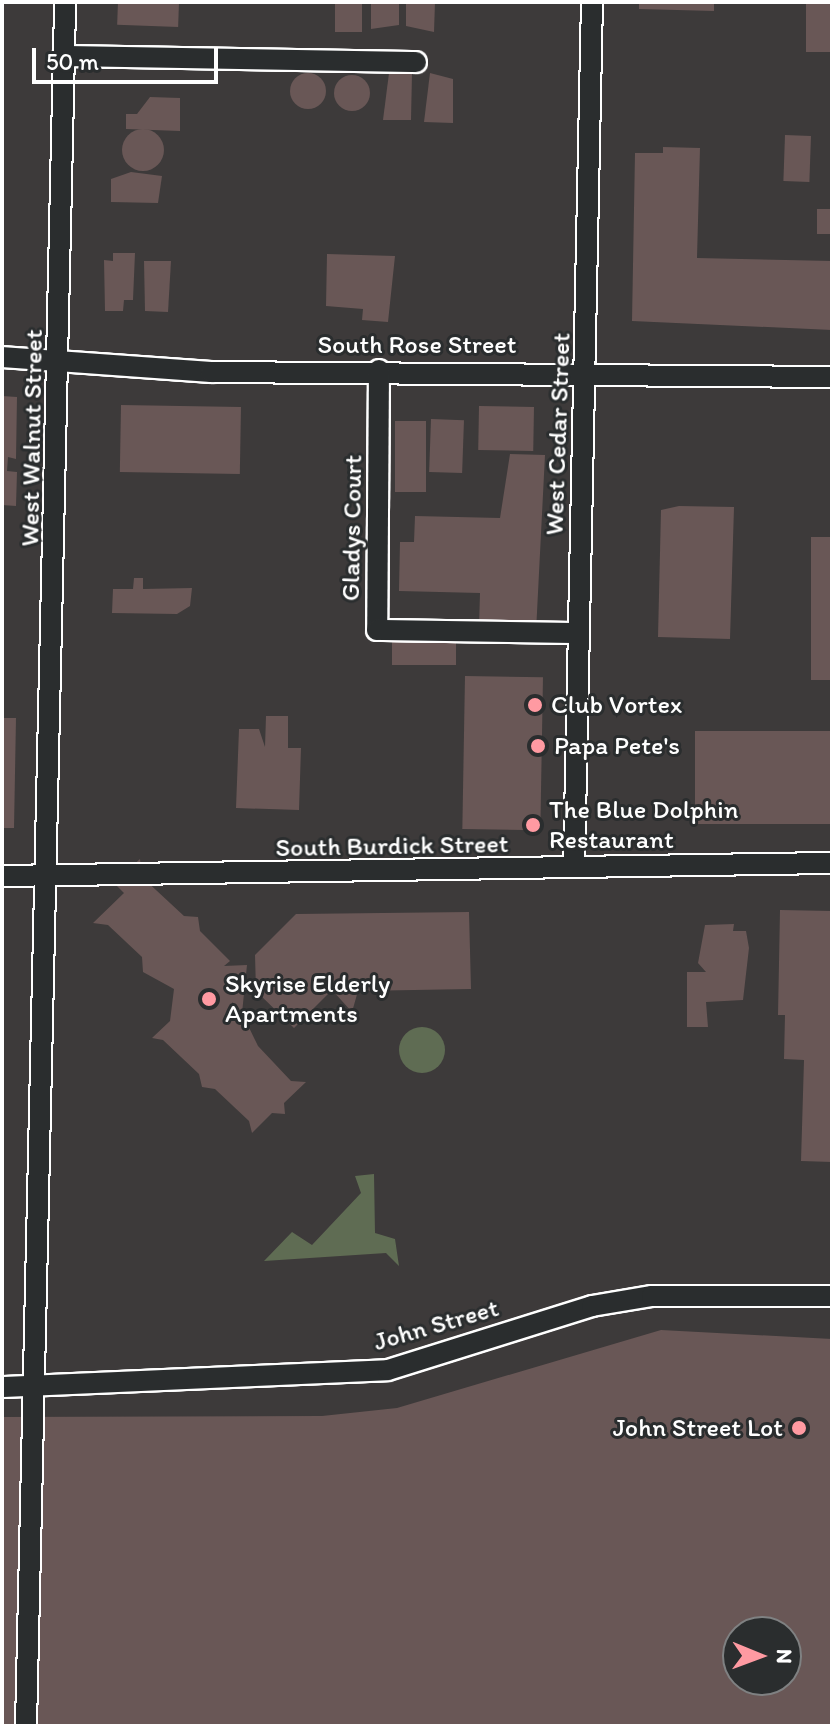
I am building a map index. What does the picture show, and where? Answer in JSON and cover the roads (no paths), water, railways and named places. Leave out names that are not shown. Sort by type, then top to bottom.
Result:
[{"type":"street","name":"West Walnut Street","points":[[26,1726],[30,1382],[47,876],[60,362],[65,2]]},
{"type":"street","name":"West Cedar Street","points":[[574,867],[587,374],[592,2]]},
{"type":"street","points":[[63,56],[416,62]]},
{"type":"street","name":"South Rose Street","points":[[2,357],[211,372],[379,370],[832,377]]},
{"type":"street","name":"Gladys Court","points":[[379,370],[377,630],[578,633]]},
{"type":"street","name":"South Burdick Street","points":[[2,876],[832,863]]},
{"type":"street","name":"John Street","points":[[2,1387],[30,1382],[388,1370],[592,1306],[652,1296],[832,1296]]},
{"type":"place","name":"Club Vortex","points":[[535,705]]},
{"type":"place","name":"Papa Pete's","points":[[538,746]]},
{"type":"place","name":"The Blue Dolphin Restaurant","points":[[533,825]]},
{"type":"place","name":"Skyrise Elderly Apartments","points":[[209,999]]},
{"type":"place","name":"John Street Lot","points":[[799,1428]]}]
